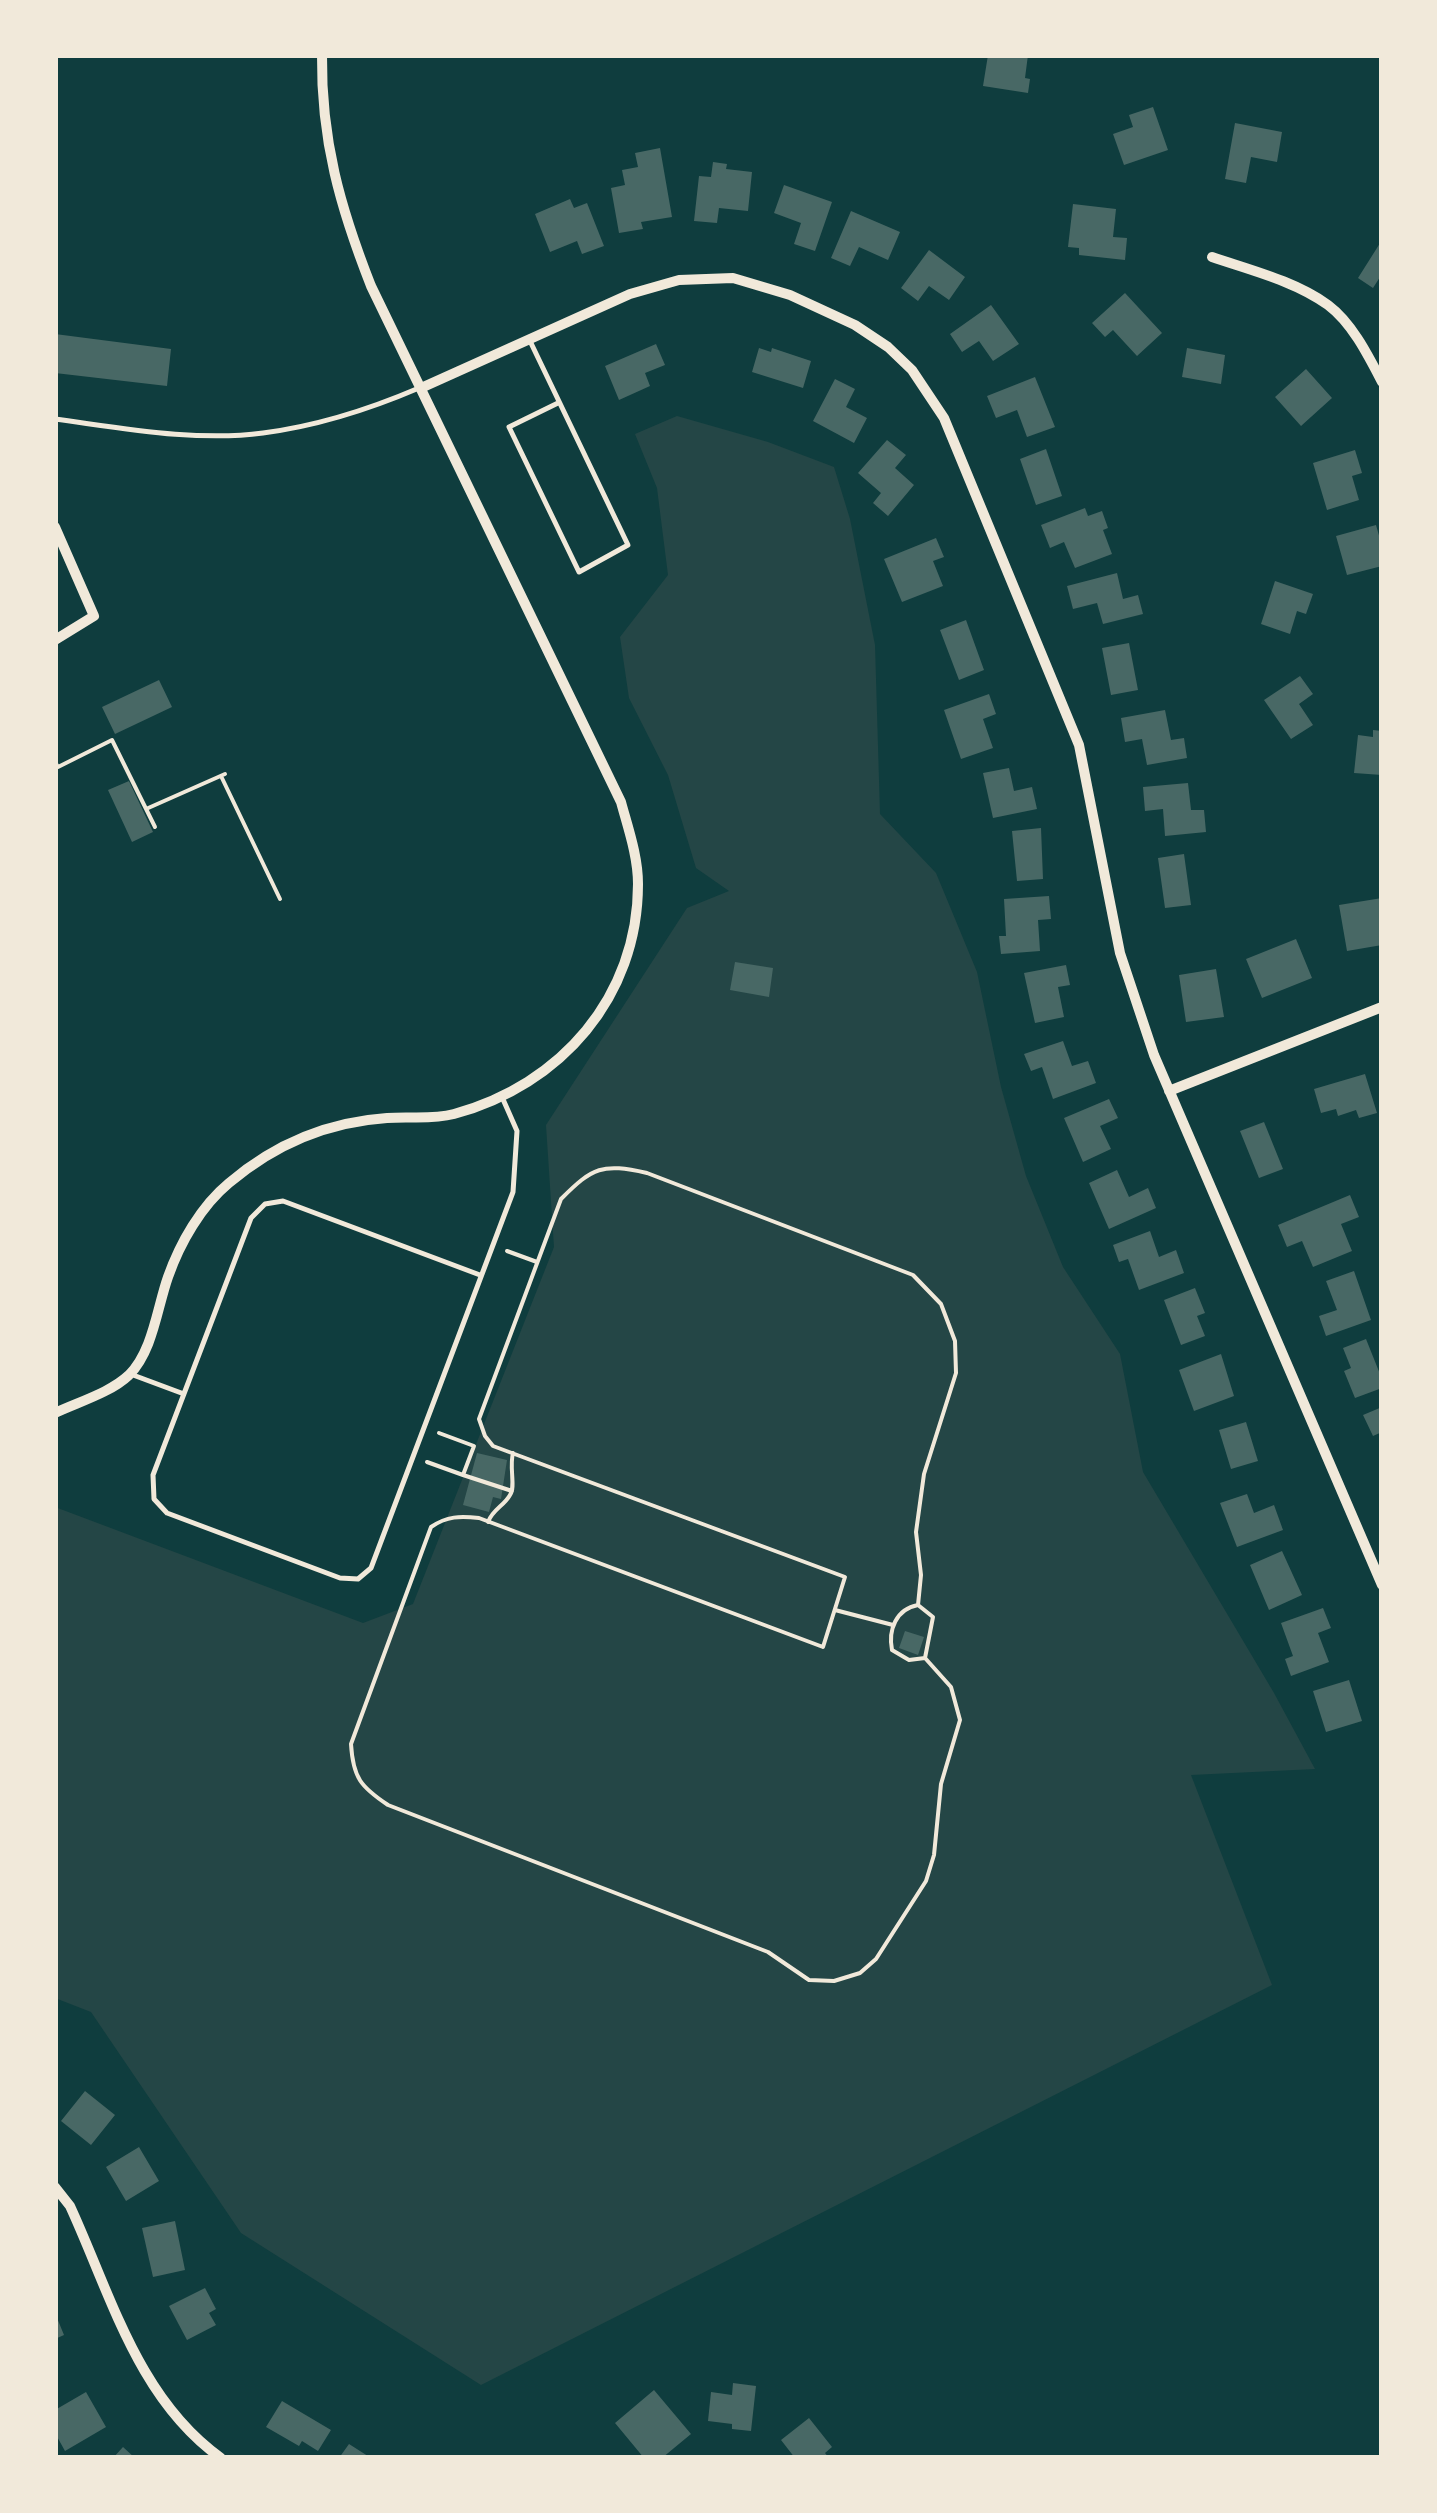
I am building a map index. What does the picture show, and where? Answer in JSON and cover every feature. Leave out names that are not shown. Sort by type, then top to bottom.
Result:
[{"type":"street","points":[[55,1413],[130,1374],[150,1336],[182,1244],[215,1195],[247,1168],[280,1146],[316,1130],[390,1118],[420,1120],[449,1116],[530,1084],[554,1065],[597,1018],[626,956],[638,882],[621,802],[371,286],[348,226],[328,151],[322,55]]},
{"type":"street","points":[[1212,258],[1280,280],[1329,306],[1362,345],[1382,382]]},
{"type":"street","points":[[421,388],[630,294],[679,280],[733,278],[790,296],[855,325],[888,347],[912,370],[944,418],[1079,745],[1120,953],[1169,1091],[1382,1585]]},
{"type":"street","points":[[55,527],[94,616],[55,640]]},
{"type":"street","points":[[1169,1091],[1382,1006]]},
{"type":"street","points":[[55,2187],[70,2206],[152,2388],[195,2440],[221,2458]]},
{"type":"lane","points":[[529,340],[628,546],[579,572],[509,428],[558,403]]},
{"type":"lane","points":[[55,419],[198,434],[261,433],[376,406],[421,388]]},
{"type":"lane","points":[[480,1275],[283,1201],[265,1204],[251,1218],[153,1476],[154,1499],[167,1514],[340,1578],[358,1579],[370,1568],[513,1192],[517,1131],[502,1097]]},
{"type":"lane","points":[[130,1374],[184,1394]]},
{"type":"path","points":[[55,762],[58,767],[112,740],[155,827]]},
{"type":"path","points":[[146,809],[223,775],[280,900]]},
{"type":"path","points":[[918,1604],[921,1575],[916,1532],[924,1474],[956,1374],[955,1341],[942,1304],[913,1275],[647,1173],[620,1167],[587,1172],[561,1199],[479,1418],[485,1436],[493,1446],[845,1577],[823,1647],[488,1522],[459,1516],[440,1520],[431,1527],[352,1744],[352,1766],[364,1790],[388,1805],[768,1952],[809,1980],[834,1981],[860,1973],[876,1959],[926,1881],[934,1855],[940,1784],[960,1720],[951,1687],[926,1658]]},
{"type":"path","points":[[507,1250],[537,1262]]},
{"type":"path","points":[[439,1433],[474,1446],[464,1475]]},
{"type":"path","points":[[488,1522],[512,1491],[509,1472],[513,1453]]},
{"type":"path","points":[[427,1462],[512,1491]]},
{"type":"path","points":[[918,1604],[903,1610],[893,1625],[892,1650],[910,1660],[926,1658]]},
{"type":"path","points":[[918,1604],[934,1617],[926,1658]]},
{"type":"path","points":[[835,1610],[893,1625]]},
{"type":"shaded area","points":[[677,416],[768,442],[834,467],[850,519],[875,645],[880,814],[936,873],[977,972],[1001,1087],[1026,1176],[1063,1267],[1120,1354],[1143,1472],[1315,1769],[1191,1775],[1272,1985],[481,2385],[241,2233],[91,2012],[55,1998],[55,1507],[363,1623],[413,1604],[554,1247],[546,1125],[687,908],[729,891],[696,868],[668,775],[629,698],[620,637],[668,575],[657,488],[635,434]]},
{"type":"building","points":[[988,55],[1028,55],[1028,93],[983,86]]},
{"type":"building","points":[[1153,107],[1168,150],[1124,165],[1113,134],[1133,127],[1129,115]]},
{"type":"building","points":[[1235,123],[1282,132],[1277,162],[1251,157],[1246,183],[1225,179]]},
{"type":"building","points":[[660,148],[672,217],[641,222],[643,229],[619,233],[611,188],[625,185],[622,170],[638,167],[635,153]]},
{"type":"building","points":[[713,162],[727,164],[726,169],[752,172],[748,211],[719,208],[717,223],[694,221],[699,176],[711,177]]},
{"type":"building","points":[[784,185],[832,202],[815,251],[794,244],[801,223],[774,213]]},
{"type":"building","points":[[570,199],[574,208],[587,203],[604,246],[582,254],[577,241],[550,252],[535,214]]},
{"type":"building","points":[[1073,204],[1116,209],[1113,237],[1127,238],[1125,260],[1079,255],[1079,248],[1068,247]]},
{"type":"building","points":[[851,211],[900,232],[888,260],[859,247],[850,266],[831,258]]},
{"type":"building","points":[[1382,240],[1382,274],[1373,288],[1358,278]]},
{"type":"building","points":[[929,250],[965,277],[949,300],[929,286],[918,301],[901,288]]},
{"type":"building","points":[[1125,293],[1162,333],[1137,356],[1113,330],[1105,337],[1092,323]]},
{"type":"building","points":[[991,305],[1019,344],[993,361],[979,341],[962,352],[950,334]]},
{"type":"building","points":[[55,334],[171,349],[167,386],[55,373]]},
{"type":"building","points":[[656,344],[665,365],[645,373],[650,386],[619,400],[605,366]]},
{"type":"building","points":[[759,348],[771,352],[772,348],[811,361],[803,388],[752,372]]},
{"type":"building","points":[[1187,348],[1225,355],[1221,384],[1182,377]]},
{"type":"building","points":[[1306,369],[1332,398],[1301,426],[1275,397]]},
{"type":"building","points":[[1035,377],[1055,427],[1027,437],[1017,410],[996,418],[987,396]]},
{"type":"building","points":[[835,379],[855,389],[846,407],[867,418],[854,443],[813,421]]},
{"type":"building","points":[[887,440],[906,455],[895,468],[914,485],[888,516],[873,503],[881,493],[858,473]]},
{"type":"building","points":[[1046,449],[1062,496],[1036,505],[1020,459]]},
{"type":"building","points":[[1355,450],[1362,473],[1352,476],[1359,500],[1327,510],[1313,463]]},
{"type":"building","points":[[1085,508],[1088,516],[1102,511],[1108,528],[1103,530],[1112,554],[1075,568],[1064,542],[1050,548],[1041,525]]},
{"type":"building","points":[[1376,525],[1382,566],[1347,575],[1336,536]]},
{"type":"building","points":[[936,538],[944,557],[933,561],[943,586],[902,602],[884,559]]},
{"type":"building","points":[[1117,573],[1123,599],[1138,595],[1143,614],[1103,624],[1097,603],[1073,609],[1067,586]]},
{"type":"building","points":[[1275,581],[1313,594],[1306,614],[1297,611],[1290,634],[1261,624]]},
{"type":"building","points":[[966,620],[984,670],[959,680],[940,630]]},
{"type":"building","points":[[1129,643],[1138,690],[1111,695],[1102,648]]},
{"type":"building","points":[[1300,676],[1313,694],[1299,704],[1313,725],[1291,739],[1264,700]]},
{"type":"building","points":[[159,680],[172,707],[115,734],[102,707]]},
{"type":"building","points":[[989,694],[996,714],[983,719],[993,748],[961,759],[944,710]]},
{"type":"building","points":[[1165,710],[1171,740],[1184,738],[1187,758],[1147,765],[1142,739],[1125,742],[1121,718]]},
{"type":"building","points":[[1373,730],[1382,731],[1382,775],[1354,773],[1358,735],[1373,737]]},
{"type":"building","points":[[1009,768],[1014,791],[1032,787],[1037,809],[993,818],[983,773]]},
{"type":"building","points":[[129,781],[153,832],[132,842],[108,790]]},
{"type":"building","points":[[1188,783],[1191,810],[1204,810],[1206,832],[1165,836],[1163,809],[1145,811],[1143,787]]},
{"type":"building","points":[[1041,828],[1043,879],[1017,881],[1012,831]]},
{"type":"building","points":[[1184,854],[1191,905],[1165,908],[1158,858]]},
{"type":"building","points":[[1049,896],[1051,919],[1038,920],[1040,951],[1001,954],[999,936],[1006,936],[1004,899]]},
{"type":"building","points":[[1382,898],[1382,945],[1347,951],[1339,905]]},
{"type":"building","points":[[1296,939],[1312,978],[1262,998],[1246,959]]},
{"type":"building","points":[[735,962],[773,968],[769,997],[730,990]]},
{"type":"building","points":[[1066,965],[1070,985],[1058,987],[1064,1017],[1035,1023],[1024,973]]},
{"type":"building","points":[[1216,969],[1224,1017],[1186,1022],[1179,975]]},
{"type":"building","points":[[1063,1041],[1072,1066],[1088,1061],[1096,1083],[1053,1099],[1042,1067],[1031,1071],[1024,1054]]},
{"type":"building","points":[[1365,1074],[1377,1113],[1359,1118],[1356,1110],[1338,1116],[1336,1109],[1321,1113],[1314,1089]]},
{"type":"building","points":[[1109,1099],[1118,1118],[1100,1126],[1111,1149],[1083,1162],[1064,1118]]},
{"type":"building","points":[[1264,1122],[1283,1169],[1259,1178],[1240,1131]]},
{"type":"building","points":[[1117,1170],[1129,1197],[1148,1188],[1156,1208],[1109,1229],[1089,1183]]},
{"type":"building","points":[[1350,1195],[1359,1217],[1341,1224],[1352,1251],[1313,1267],[1302,1241],[1287,1247],[1278,1225]]},
{"type":"building","points":[[1150,1231],[1159,1257],[1176,1250],[1184,1273],[1139,1290],[1128,1259],[1119,1262],[1113,1245]]},
{"type":"building","points":[[1354,1271],[1371,1320],[1326,1336],[1319,1316],[1337,1310],[1326,1281]]},
{"type":"building","points":[[1195,1288],[1205,1313],[1197,1316],[1205,1336],[1181,1345],[1164,1300]]},
{"type":"building","points":[[1366,1339],[1382,1388],[1355,1398],[1344,1371],[1351,1368],[1343,1348]]},
{"type":"building","points":[[1221,1354],[1234,1396],[1194,1411],[1179,1370]]},
{"type":"building","points":[[1382,1407],[1382,1432],[1373,1436],[1363,1415]]},
{"type":"building","points":[[1246,1422],[1258,1461],[1231,1469],[1219,1430]]},
{"type":"building","points":[[477,1453],[507,1460],[501,1499],[493,1497],[489,1512],[463,1505]]},
{"type":"building","points":[[1247,1494],[1254,1513],[1274,1505],[1283,1530],[1237,1547],[1220,1503]]},
{"type":"building","points":[[1282,1551],[1302,1595],[1269,1610],[1250,1565]]},
{"type":"building","points":[[1323,1608],[1331,1628],[1318,1633],[1329,1662],[1291,1676],[1285,1659],[1293,1656],[1281,1623]]},
{"type":"building","points":[[905,1631],[924,1637],[918,1655],[899,1648]]},
{"type":"building","points":[[1349,1680],[1362,1721],[1326,1732],[1313,1691]]},
{"type":"building","points":[[85,2091],[115,2115],[91,2145],[61,2121]]},
{"type":"building","points":[[139,2147],[159,2181],[126,2201],[106,2167]]},
{"type":"building","points":[[175,2221],[185,2270],[153,2277],[142,2228]]},
{"type":"building","points":[[205,2288],[216,2309],[209,2313],[216,2325],[187,2340],[169,2306]]},
{"type":"building","points":[[55,2313],[64,2335],[55,2339]]},
{"type":"building","points":[[733,2383],[756,2386],[751,2431],[708,2421],[711,2392],[732,2395]]},
{"type":"building","points":[[654,2390],[691,2434],[662,2458],[644,2458],[615,2423]]},
{"type":"building","points":[[86,2392],[106,2427],[65,2451],[55,2433],[55,2410]]},
{"type":"building","points":[[282,2401],[331,2430],[318,2451],[302,2441],[299,2446],[266,2427]]},
{"type":"building","points":[[809,2418],[832,2447],[825,2453],[829,2458],[795,2458],[781,2440]]},
{"type":"building","points":[[349,2444],[371,2458],[339,2458]]},
{"type":"building","points":[[123,2447],[135,2458],[113,2458]]}]
